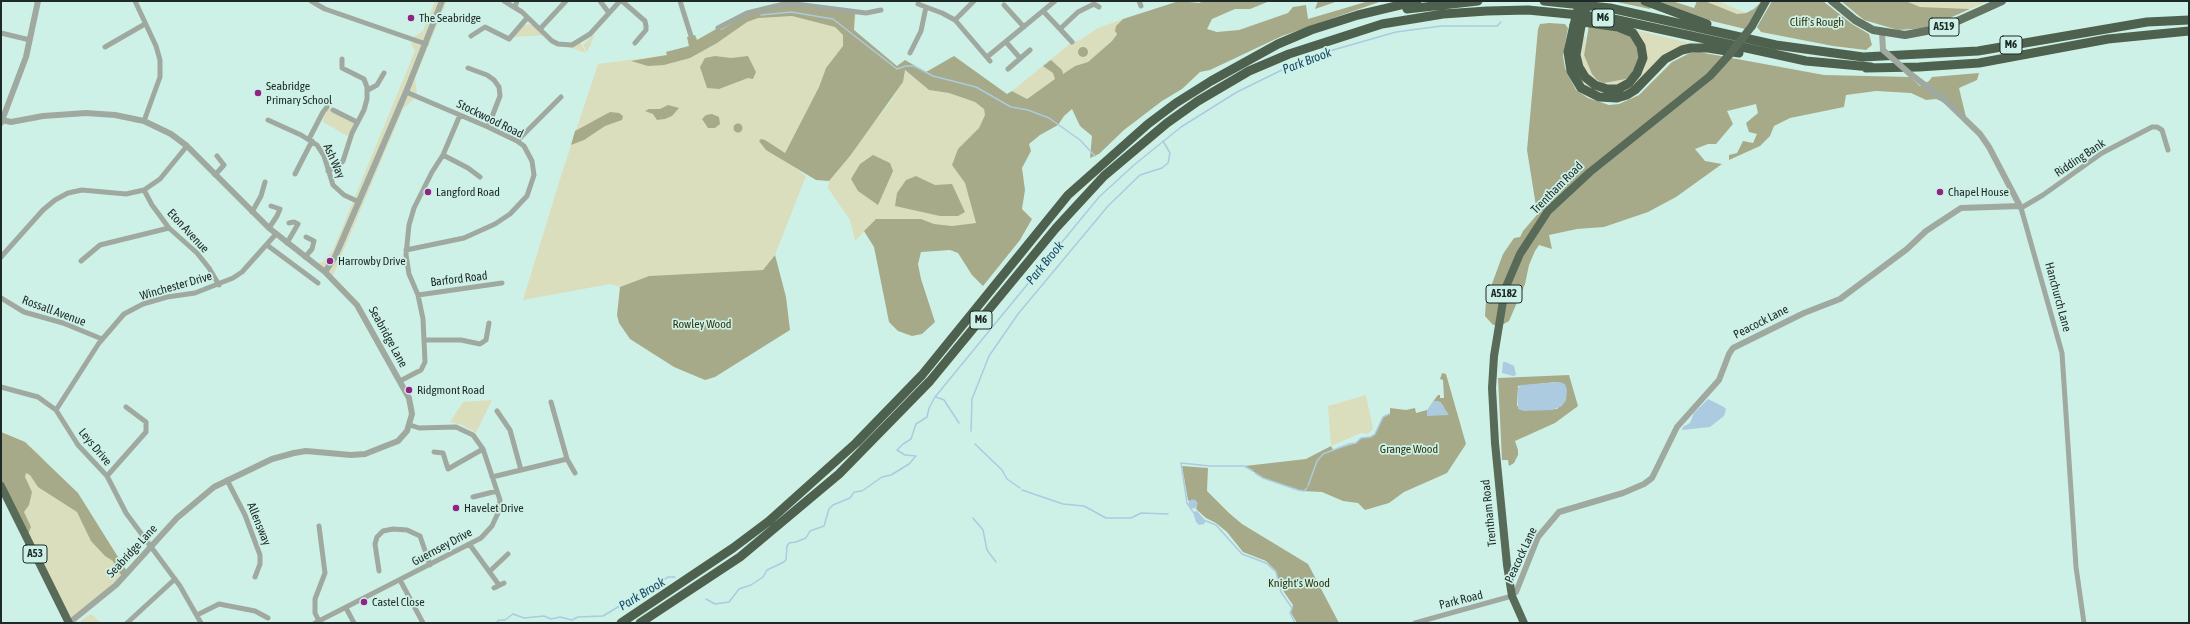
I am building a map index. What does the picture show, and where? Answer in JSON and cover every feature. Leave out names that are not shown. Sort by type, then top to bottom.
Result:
[{"type":"highway","name":"M6","points":[[621,623],[733,548],[809,486],[856,443],[922,375],[1068,195],[1126,142],[1170,107],[1211,81],[1278,44],[1311,30],[1358,14],[1417,1]]},
{"type":"highway","name":"M6","points":[[1245,63],[1291,42],[1339,25],[1412,8],[1478,1]]},
{"type":"highway","name":"M6","points":[[1544,1],[1610,8],[1776,45],[1832,54],[1863,57],[1978,51],[2147,22],[2189,20]]},
{"type":"highway","name":"M6","points":[[1333,38],[1412,24],[1474,17],[1540,16],[1614,26],[1633,33],[1641,46],[1643,58],[1640,66],[1629,83],[1618,89],[1607,89],[1595,85],[1585,77],[1579,67],[1576,54],[1577,26],[1580,1]]},
{"type":"highway","name":"M6","points":[[1588,1],[1568,52],[1571,71],[1581,88],[1599,97],[1617,98],[1627,95],[1635,90],[1665,59],[1691,48],[1708,48],[1820,67],[1844,69],[1871,67],[1919,67],[1979,63],[2108,39],[2189,31]]},
{"type":"highway","name":"M6","points":[[1645,1],[1720,27],[1832,54]]},
{"type":"highway","name":"Trentham Road","points":[[1524,623],[1512,595],[1500,503],[1492,388],[1496,339],[1505,289],[1520,254],[1548,211],[1590,172],[1710,76],[1752,26],[1766,1]]},
{"type":"highway","name":"M6","points":[[640,623],[740,557],[812,498],[862,452],[930,381],[1056,228],[1104,176],[1138,145],[1198,101],[1249,71],[1333,38],[1382,24],[1416,18],[1487,11],[1528,10],[1609,18],[1806,61],[1871,67]]},
{"type":"highway","name":"A53","points":[[1,486],[69,623]]},
{"type":"main road","name":"A519","points":[[1832,1],[1855,20],[1882,32],[1904,35],[1942,28],[2002,1]]},
{"type":"street","points":[[38,1],[26,57],[2,122],[11,122],[43,116],[86,113],[144,121],[171,134],[187,146],[269,228],[325,272],[335,257],[359,202],[426,44],[442,1]]},
{"type":"street","points":[[135,1],[156,46],[160,60],[160,77],[144,121]]},
{"type":"street","points":[[311,1],[325,9],[426,44]]},
{"type":"street","points":[[504,1],[515,7],[558,44],[572,45],[584,39],[621,1],[645,21],[646,30],[635,43]]},
{"type":"street","points":[[515,7],[517,1]]},
{"type":"street","points":[[540,29],[566,1]]},
{"type":"street","points":[[600,1],[609,13]]},
{"type":"street","points":[[680,1],[691,36]]},
{"type":"street","points":[[955,20],[974,1]]},
{"type":"street","points":[[918,4],[926,6],[955,20],[989,59],[1006,42],[1055,1]]},
{"type":"street","points":[[718,28],[747,13],[788,2],[867,13],[881,10]]},
{"type":"street","points":[[1060,29],[1078,12],[1094,4],[1099,8]]},
{"type":"street","points":[[1004,5],[1024,27]]},
{"type":"street","points":[[910,53],[921,31],[926,6]]},
{"type":"street","points":[[1043,11],[1072,42]]},
{"type":"street","points":[[472,36],[485,27],[509,39],[528,18]]},
{"type":"street","points":[[105,47],[145,24]]},
{"type":"street","name":"Hanchurch Lane","points":[[1882,32],[1883,50],[1909,73],[1946,101],[1980,134],[1989,147],[2021,207],[2062,353],[2076,566],[2084,623]]},
{"type":"street","points":[[1,33],[30,40]]},
{"type":"street","points":[[1006,42],[1020,58]]},
{"type":"street","points":[[1008,69],[1030,50]]},
{"type":"street","points":[[328,171],[335,168],[343,161],[357,122],[364,110],[368,90],[364,78],[342,68],[342,60]]},
{"type":"street","points":[[468,68],[486,75],[494,80],[499,87],[500,96],[488,127]]},
{"type":"street","points":[[368,90],[377,85],[384,72]]},
{"type":"street","name":"Stockwood Road","points":[[406,92],[517,141],[524,146],[532,161],[534,175],[527,196],[510,214],[483,230],[464,238],[406,250]]},
{"type":"street","points":[[517,141],[561,97]]},
{"type":"street","name":"Ash Way","points":[[294,174],[323,112],[327,108]]},
{"type":"street","points":[[333,110],[357,122]]},
{"type":"street","points":[[400,381],[421,370],[425,362],[426,340],[418,295],[409,274],[406,250],[408,225],[414,208],[432,172],[443,155],[460,115]]},
{"type":"street","name":"Ash Way","points":[[268,120],[311,140],[321,151],[328,171],[329,179],[338,191],[359,202]]},
{"type":"street","name":"Ridding Bank","points":[[2021,207],[2043,195],[2102,153],[2152,127],[2157,127],[2162,130],[2168,150]]},
{"type":"street","points":[[1,257],[43,210],[55,200],[68,193],[82,190],[126,194],[144,190],[160,179],[187,146]]},
{"type":"street","points":[[443,155],[480,176]]},
{"type":"street","points":[[215,174],[224,165],[217,156]]},
{"type":"street","points":[[252,212],[261,196],[265,182]]},
{"type":"street","name":"Eton Avenue","points":[[144,190],[152,205],[169,228],[197,254],[209,268],[219,285]]},
{"type":"street","points":[[269,228],[280,209],[271,206]]},
{"type":"street","name":"Peacock Lane","points":[[1512,595],[1516,592],[1538,537],[1559,512],[1623,494],[1644,484],[1652,478],[1677,427],[1719,380],[1729,354],[1733,348],[1804,313],[1840,299],[1907,249],[1926,231],[1961,208],[2021,207]]},
{"type":"street","points":[[287,243],[298,224],[294,222],[290,223]]},
{"type":"street","points":[[81,262],[100,245],[169,228]]},
{"type":"street","name":"Winchester Drive","points":[[56,410],[102,339],[124,314],[143,304],[167,297],[195,293],[219,285],[242,272],[276,234]]},
{"type":"street","points":[[305,257],[312,249],[314,241],[306,237]]},
{"type":"street","points":[[267,245],[318,283]]},
{"type":"street","name":"Seabridge Lane","points":[[69,623],[116,585],[177,518],[203,495],[227,480],[272,459],[294,453],[306,451],[351,455],[365,454],[398,441],[410,425],[412,407],[400,381],[357,305],[325,272]]},
{"type":"street","name":"Barford Road","points":[[418,295],[502,283]]},
{"type":"street","name":"Rossall Avenue","points":[[1,298],[24,312],[62,323],[102,339]]},
{"type":"street","points":[[426,340],[461,340],[480,344],[486,340],[489,323]]},
{"type":"street","name":"Leys Drive","points":[[1,387],[38,397],[56,410],[78,445],[107,476],[126,513],[152,546]]},
{"type":"street","points":[[551,402],[567,459],[575,473]]},
{"type":"street","points":[[107,476],[143,436],[147,426],[126,407]]},
{"type":"street","points":[[497,411],[510,430],[521,470]]},
{"type":"street","name":"Guernsey Drive","points":[[317,622],[470,545],[481,538],[492,526],[498,514],[500,500],[483,449],[473,435],[456,427],[419,428],[410,425]]},
{"type":"street","points":[[434,452],[443,453],[448,469],[483,449]]},
{"type":"street","points":[[492,477],[567,459]]},
{"type":"street","name":"Allensway","points":[[227,480],[246,515],[260,555],[260,564],[255,577]]},
{"type":"street","points":[[473,497],[496,490]]},
{"type":"street","points":[[317,622],[315,613],[316,599],[325,573],[318,526]]},
{"type":"street","points":[[379,571],[375,544],[377,537],[383,531],[394,529],[406,530],[420,536],[430,565]]},
{"type":"street","points":[[470,545],[499,585]]},
{"type":"street","points":[[152,546],[176,580],[201,623]]},
{"type":"street","points":[[490,571],[508,554]]},
{"type":"street","points":[[127,623],[176,580]]},
{"type":"street","points":[[400,580],[423,623]]},
{"type":"street","name":"Park Road","points":[[1415,623],[1512,595]]},
{"type":"street","points":[[197,616],[219,604],[255,610],[268,618]]},
{"type":"street","points":[[346,608],[354,623]]},
{"type":"green space","points":[[435,1],[447,1],[415,78],[417,96],[403,109],[332,278],[316,265],[324,261],[333,250],[415,51],[411,43],[415,36],[423,31]]},
{"type":"green space","points":[[1179,1],[1199,3],[1204,1],[1270,1],[1250,9],[1235,9],[1212,19],[1207,29],[1217,32],[1239,30],[1288,13],[1293,7],[1306,5],[1308,19],[1369,1],[1382,1],[1282,36],[1210,70],[1200,72],[1182,89],[1162,101],[1124,130],[1099,154],[1090,158],[1092,136],[1080,126],[1072,109],[1064,116],[1058,125],[1040,135],[1029,144],[1031,151],[1022,168],[1025,190],[1022,209],[1032,219],[1020,240],[983,286],[972,275],[958,253],[950,250],[921,252],[918,264],[921,279],[935,322],[922,334],[912,336],[898,331],[889,322],[874,247],[864,231],[876,219],[921,219],[934,224],[952,226],[976,223],[965,183],[952,165],[958,149],[979,128],[985,115],[984,109],[975,102],[949,93],[929,90],[905,70],[903,82],[850,156],[829,181],[816,180],[766,150],[759,141],[761,139],[765,140],[785,153],[819,87],[826,68],[843,46],[843,35],[835,27],[792,16],[758,18],[747,22],[717,43],[690,58],[664,65],[648,66],[631,61],[667,55],[666,52],[689,46],[687,37],[695,35],[697,40],[718,28],[721,30],[746,15],[789,5],[855,13],[854,30],[897,66],[905,60],[926,72],[954,56],[1007,94],[1012,91],[1027,99],[1055,79],[1053,73],[1043,66],[1051,60],[1062,70],[1063,74],[1075,66],[1088,62],[1112,41],[1117,34],[1115,31],[1116,26],[1123,19]]},
{"type":"green space","points":[[1318,1],[1338,1],[1315,9]]},
{"type":"green space","points":[[1612,1],[1639,1],[1651,6],[1650,9]]},
{"type":"green space","points":[[1658,1],[1672,1],[1694,8],[1697,1],[1705,1],[1737,14],[1746,13],[1754,9],[1762,1],[1759,10],[1745,29],[1712,21]]},
{"type":"green space","points":[[1711,1],[1718,1],[1746,13],[1737,14],[1711,3]]},
{"type":"green space","name":"Cliff's Rough","points":[[1772,1],[1823,1],[1852,24],[1869,34],[1872,45],[1866,50],[1833,46],[1761,32],[1757,27]]},
{"type":"green space","points":[[1841,1],[1906,1],[1920,7],[1970,9],[1927,28],[1898,30],[1864,20]]},
{"type":"green space","points":[[1906,1],[1989,1],[1970,9],[1920,7]]},
{"type":"green space","points":[[788,3],[856,11],[854,29],[857,33],[826,68],[819,87],[782,158],[806,176],[775,255],[763,270],[649,276],[620,287],[610,284],[523,300],[560,179],[598,64],[667,55],[666,52],[689,46],[687,37],[695,35],[697,40],[731,20]]},
{"type":"green space","points":[[1123,19],[1112,41],[1088,62],[1075,66],[1026,99],[1012,91],[1072,42],[1080,40],[1098,28]]},
{"type":"green space","points":[[530,24],[537,27],[546,35],[512,37],[522,25]]},
{"type":"green space","points":[[1540,24],[1565,24],[1568,28],[1563,56],[1565,68],[1576,90],[1588,98],[1609,105],[1619,104],[1639,95],[1672,62],[1690,53],[1699,52],[1824,75],[1910,77],[1920,86],[1929,81],[1932,77],[1979,73],[1977,80],[1959,88],[1966,117],[1948,104],[1936,99],[1926,100],[1911,93],[1876,91],[1846,95],[1844,107],[1790,118],[1774,126],[1770,136],[1760,146],[1729,160],[1729,155],[1737,153],[1743,141],[1753,143],[1757,134],[1749,132],[1746,123],[1758,113],[1756,104],[1727,111],[1733,124],[1716,144],[1708,144],[1695,149],[1705,161],[1722,164],[1676,197],[1648,212],[1604,227],[1577,229],[1549,235],[1552,249],[1539,245],[1535,251],[1529,265],[1525,284],[1509,321],[1502,325],[1493,325],[1485,316],[1486,300],[1503,254],[1514,238],[1520,237],[1523,231],[1542,209],[1536,206],[1527,150],[1538,29]]},
{"type":"green space","points":[[1589,25],[1629,34],[1639,49],[1639,61],[1634,72],[1626,79],[1604,83],[1597,80],[1592,74],[1584,55]]},
{"type":"green space","points":[[1636,30],[1694,44],[1688,45],[1631,90],[1605,96],[1588,89],[1577,78],[1574,50],[1592,88],[1634,83],[1644,70],[1646,61],[1643,40]]},
{"type":"green space","points":[[595,33],[590,46],[587,52],[583,45]]},
{"type":"green space","points":[[1586,35],[1584,55],[1604,83],[1630,78],[1616,85],[1605,86],[1590,77],[1585,69],[1581,57],[1583,38]]},
{"type":"green space","points":[[580,41],[586,53],[565,46]]},
{"type":"green space","points":[[1081,47],[1085,47],[1087,48],[1087,56],[1081,57],[1078,54],[1078,50]]},
{"type":"green space","points":[[715,56],[731,58],[748,56],[756,72],[753,79],[748,78],[719,89],[707,88],[700,67],[705,58]]},
{"type":"green space","points":[[904,70],[929,90],[949,93],[975,102],[984,109],[985,115],[979,128],[952,165],[965,183],[976,223],[952,226],[934,224],[921,219],[876,219],[855,241],[850,220],[828,188],[829,181],[891,101],[903,82]]},
{"type":"green space","points":[[668,105],[679,108],[672,116],[665,119],[657,120],[653,114],[645,111],[649,109],[660,109]]},
{"type":"green space","points":[[327,107],[357,122],[351,138],[323,122]]},
{"type":"green space","points":[[610,112],[619,113],[623,116],[622,120],[605,126],[584,140],[571,145],[575,131]]},
{"type":"green space","points":[[712,114],[719,117],[720,124],[715,128],[708,128],[702,119],[706,115]]},
{"type":"green space","points":[[736,124],[740,124],[742,128],[740,132],[736,132],[734,130],[734,126]]},
{"type":"green space","points":[[873,155],[890,163],[893,171],[878,205],[858,191],[851,179],[860,164]]},
{"type":"green space","points":[[916,176],[935,185],[952,184],[965,212],[958,216],[940,216],[895,206],[897,193],[906,180]]},
{"type":"green space","name":"Rowley Wood","points":[[775,255],[786,297],[790,330],[715,377],[705,380],[674,367],[630,339],[619,323],[617,315],[620,287],[649,276],[763,270]]},
{"type":"green space","name":"Grange Wood","points":[[1442,373],[1446,374],[1466,444],[1447,473],[1404,492],[1389,503],[1365,510],[1358,503],[1343,501],[1322,492],[1302,491],[1263,478],[1245,466],[1306,459],[1331,446],[1333,450],[1356,443],[1361,438],[1368,438],[1375,434],[1383,417],[1390,414],[1390,408],[1406,410],[1415,408],[1416,413],[1427,410],[1428,416],[1444,407],[1440,402],[1434,401],[1428,408],[1438,395],[1440,395],[1440,398],[1444,398],[1443,380],[1440,379]]},
{"type":"green space","points":[[1569,375],[1578,406],[1555,423],[1515,441],[1518,455],[1514,463],[1509,466],[1508,460],[1502,460],[1498,378]],"holes":[[[1556,382],[1566,400],[1557,409],[1536,410],[1517,406],[1518,386]]]},
{"type":"green space","points":[[1366,395],[1373,429],[1368,434],[1361,433],[1331,446],[1328,406]]},
{"type":"green space","points":[[492,400],[476,433],[462,425],[450,422],[463,402]]},
{"type":"green space","points":[[1,432],[25,442],[40,455],[109,544],[128,573],[69,623],[1,486]]},
{"type":"green space","points":[[1,432],[25,442],[78,493],[128,573],[124,577],[118,572],[113,561],[105,556],[91,541],[77,512],[38,487],[30,475],[26,473],[25,477],[32,492],[29,505],[24,512],[31,527],[28,534],[1,480]]},
{"type":"green space","name":"Knight's Wood","points":[[1182,466],[1208,468],[1207,491],[1229,513],[1242,524],[1308,564],[1339,623],[1297,623],[1291,613],[1293,605],[1282,589],[1276,571],[1266,561],[1243,552],[1227,532],[1216,523],[1206,518],[1196,509],[1197,506],[1188,500]]},
{"type":"green space","points":[[91,614],[101,623],[80,623],[82,620]]},
{"type":"water","points":[[1503,362],[1514,366],[1516,375],[1513,376],[1502,373]]},
{"type":"water","points":[[1560,382],[1565,384],[1567,390],[1566,400],[1562,406],[1552,410],[1524,411],[1518,409],[1518,388],[1521,385]]},
{"type":"water","points":[[1708,399],[1726,409],[1724,416],[1710,427],[1682,430],[1683,427],[1690,423],[1694,413]]},
{"type":"water","points":[[1434,401],[1440,402],[1449,415],[1427,416],[1427,410]]},
{"type":"water","points":[[1191,500],[1195,500],[1197,504],[1195,508],[1191,508],[1189,506],[1189,502]]},
{"type":"water","points":[[1197,511],[1206,521],[1204,524],[1199,525],[1196,522],[1193,512]]},
{"type":"waterway","points":[[761,15],[791,12],[833,19],[897,69],[906,66],[914,66],[933,76],[976,87],[1011,107],[1028,110],[1049,118],[1080,140],[1095,156]]},
{"type":"waterway","name":"Park Brook","points":[[706,599],[715,604],[729,602],[739,589],[751,585],[763,577],[767,570],[784,562],[786,560],[787,546],[789,543],[806,538],[810,531],[824,526],[829,509],[833,505],[850,498],[854,492],[862,491],[882,477],[891,475],[909,464],[916,456],[905,455],[897,450],[911,439],[916,424],[927,417],[929,408],[935,397],[1099,197],[1134,165],[1181,127],[1237,92],[1284,69],[1326,52],[1396,32],[1441,26],[1497,26],[1501,22]]},
{"type":"waterway","points":[[971,431],[972,399],[989,356],[1018,314],[1108,206],[1140,175],[1162,168],[1168,163],[1170,153],[1163,141]]},
{"type":"waterway","points":[[936,397],[944,400],[959,423]]},
{"type":"waterway","points":[[1308,486],[1317,461],[1323,454],[1349,444],[1356,443],[1361,438],[1371,437],[1375,434],[1383,417],[1389,414]]},
{"type":"waterway","points":[[975,444],[1002,470],[1007,479],[1020,488]]},
{"type":"waterway","points":[[1193,512],[1187,503],[1181,463],[1210,466],[1244,466],[1253,471]]},
{"type":"waterway","points":[[1255,473],[1263,478],[1298,490],[1304,491],[1307,488]]},
{"type":"waterway","points":[[1022,490],[1063,504],[1084,506],[1106,518],[1131,518],[1141,513],[1168,514]]},
{"type":"waterway","points":[[973,518],[983,530],[987,550],[996,562]]},
{"type":"waterway","points":[[1206,521],[1216,525],[1242,554],[1266,563],[1276,572],[1281,592],[1292,608],[1290,613],[1295,623]]},
{"type":"waterway","name":"Park Brook","points":[[496,623],[499,620],[505,620],[513,614],[524,618],[544,616],[551,619],[560,617],[572,620],[578,617],[603,616],[668,577],[675,577]]},
{"type":"place","name":"The Seabridge","points":[[411,18]]},
{"type":"place","name":"Seabridge Primary School","points":[[258,93]]},
{"type":"place","name":"Langford Road","points":[[428,192]]},
{"type":"place","name":"Chapel House","points":[[1940,192]]},
{"type":"place","name":"Harrowby Drive","points":[[330,261]]},
{"type":"place","name":"Ridgmont Road","points":[[409,390]]},
{"type":"place","name":"Havelet Drive","points":[[456,508]]},
{"type":"place","name":"Castel Close","points":[[364,602]]}]
